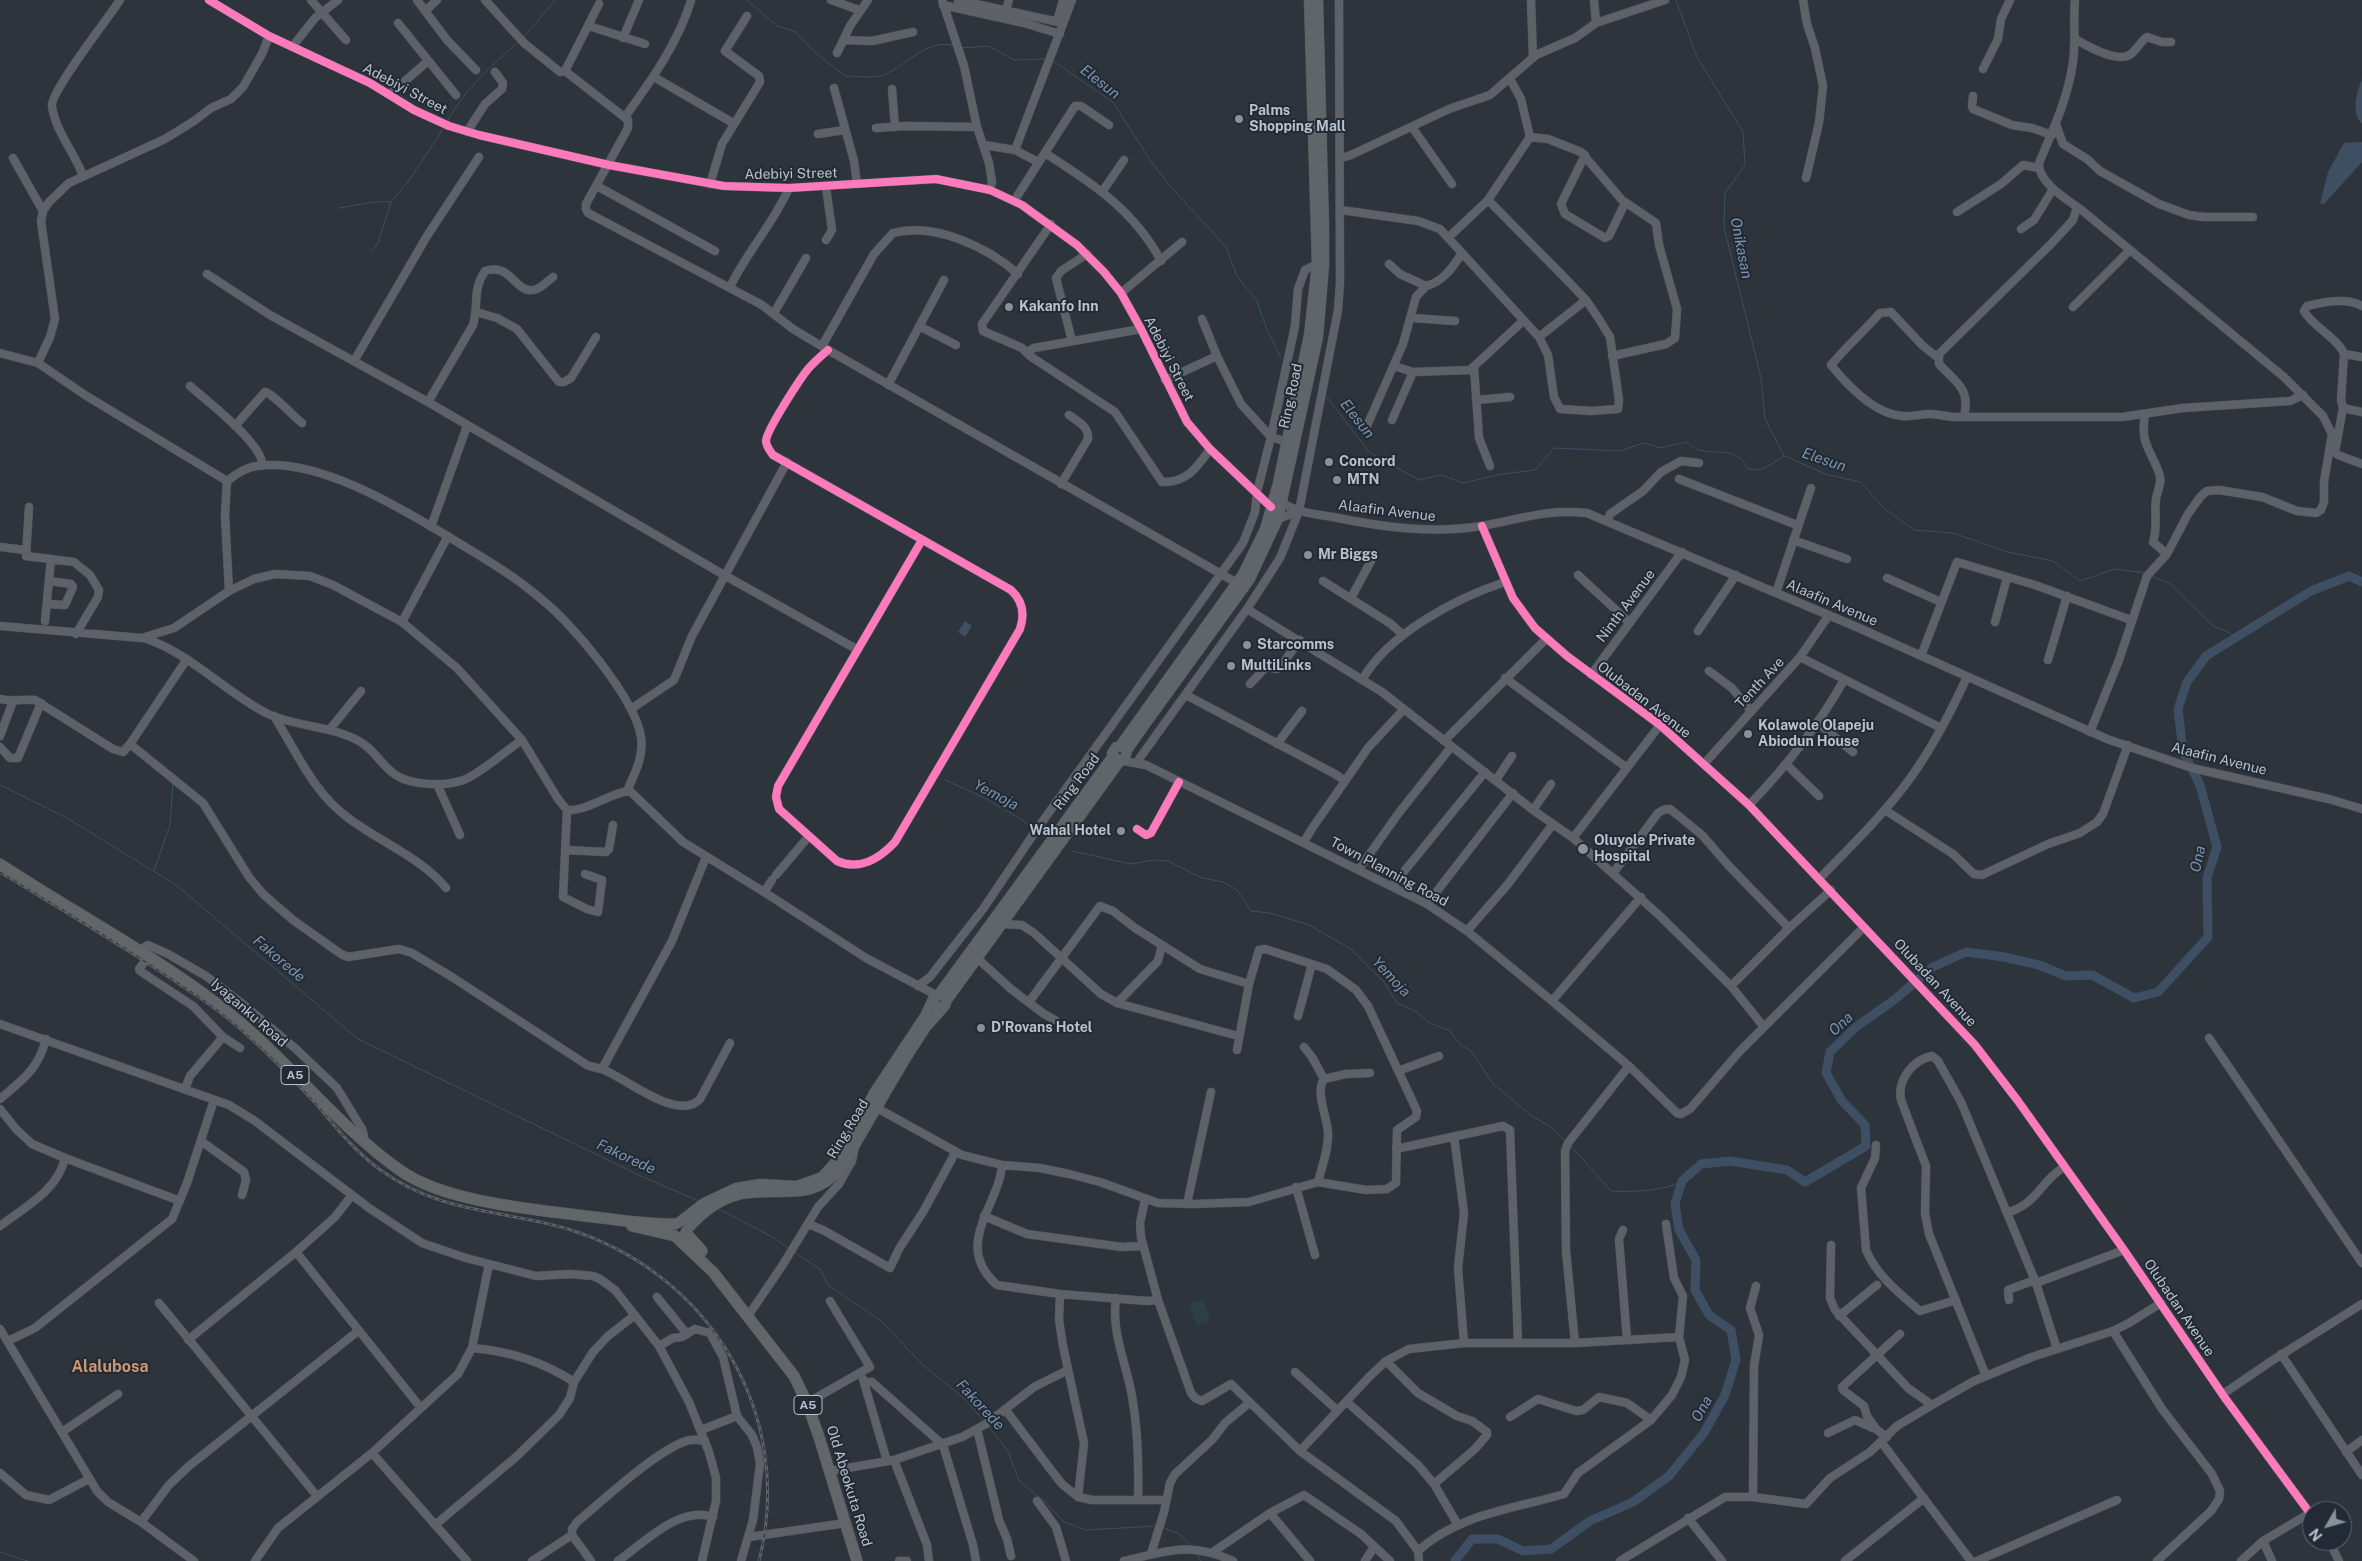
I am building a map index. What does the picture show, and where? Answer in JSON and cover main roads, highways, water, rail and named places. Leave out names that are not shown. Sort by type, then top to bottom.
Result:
[{"type":"highway","name":"Iyaganku Road","points":[[0,864],[190,983],[236,1019],[362,1139],[403,1173],[444,1192],[533,1209],[614,1219],[637,1228],[680,1231]]},
{"type":"highway","name":"Old Abeokuta Road","points":[[680,1231],[794,1376],[807,1403],[830,1471],[855,1560]]},
{"type":"main road","name":"Ring Road","points":[[680,1231],[704,1203],[736,1188],[760,1184],[797,1186],[822,1177],[839,1158],[874,1093],[939,1000],[1250,579],[1278,519],[1276,502],[1310,335],[1316,264],[1309,0]]},
{"type":"main road","name":"Ring Road","points":[[680,1231],[706,1211],[725,1200],[749,1193],[793,1192],[820,1186],[835,1176],[842,1168],[939,1000],[977,958],[1122,754],[1237,583],[1261,537],[1276,502],[1318,337],[1324,265],[1318,0]]},
{"type":"water","points":[[2362,79],[2362,124],[2357,114],[2356,97]]},
{"type":"water","points":[[2362,142],[2362,162],[2324,204],[2320,204],[2328,172],[2344,143]]},
{"type":"water","points":[[965,621],[972,626],[965,637],[958,632]]},
{"type":"waterway","points":[[524,37],[555,0]]},
{"type":"waterway","points":[[747,0],[777,26],[796,32],[811,49],[845,76],[880,76],[934,46],[944,44],[954,46]]},
{"type":"waterway","name":"Onikasan","points":[[1676,0],[1697,57],[1743,132],[1745,165],[1725,193],[1724,227],[1761,378],[1765,419],[1784,456]]},
{"type":"waterway","points":[[448,120],[462,98],[518,42]]},
{"type":"waterway","name":"Elesun","points":[[961,48],[989,46],[1014,60],[1045,59]]},
{"type":"waterway","name":"Elesun","points":[[1053,61],[1113,102],[1150,160],[1170,186],[1226,247],[1237,276],[1257,301],[1266,327],[1281,358]]},
{"type":"waterway","points":[[372,251],[378,243],[391,202],[407,183],[443,129]]},
{"type":"waterway","points":[[339,208],[371,202],[390,202]]},
{"type":"waterway","name":"Elesun","points":[[1327,397],[1369,452],[1419,480],[1441,475],[1463,483],[1502,474],[1535,470],[1554,448],[1620,451],[1644,443],[1661,448],[1686,442],[1701,451],[1734,454],[1739,457],[1748,469],[1761,470],[1785,456],[1825,474],[1860,482],[1884,508],[1914,530],[1953,533],[2008,552],[2053,561],[2080,581],[2115,569],[2145,573]]},
{"type":"waterway","name":"Elesun","points":[[2151,576],[2169,583],[2212,625],[2236,636]]},
{"type":"waterway","name":"Ona","points":[[1455,1561],[1472,1539],[1498,1539],[1523,1551],[1551,1549],[1590,1521],[1633,1502],[1669,1476],[1704,1433],[1725,1395],[1736,1360],[1731,1330],[1709,1315],[1695,1290],[1696,1260],[1679,1230],[1675,1204],[1682,1181],[1701,1164],[1730,1161],[1787,1170],[1805,1182],[1866,1146],[1865,1125],[1842,1101],[1826,1073],[1830,1052],[1856,1027],[1894,1000],[1933,967],[1966,952],[2004,957],[2039,965],[2066,976],[2092,975],[2134,998],[2158,992],[2208,937],[2207,878],[2217,847],[2200,785],[2183,751],[2178,709],[2187,682],[2206,656],[2311,591],[2349,576],[2362,582]]},
{"type":"waterway","name":"Yemoja","points":[[945,780],[985,798],[1035,828]]},
{"type":"waterway","points":[[154,871],[170,825],[173,783]]},
{"type":"waterway","name":"Fakorede","points":[[0,785],[67,818],[176,885],[358,1039],[643,1177],[699,1201]]},
{"type":"waterway","name":"Yemoja","points":[[1072,851],[1131,864],[1154,860],[1168,861],[1202,878],[1223,882],[1237,890],[1251,911],[1270,913],[1309,925],[1351,949],[1384,982],[1397,1003],[1417,1012],[1431,1024],[1449,1030],[1460,1044],[1472,1052],[1493,1084],[1566,1141]]},
{"type":"waterway","name":"Yemoja","points":[[1571,1146],[1611,1191],[1656,1189],[1682,1181]]},
{"type":"waterway","name":"Fakorede","points":[[719,1209],[776,1239],[789,1249]]},
{"type":"waterway","name":"Fakorede","points":[[795,1253],[820,1269],[829,1286],[880,1320],[924,1366],[966,1400],[984,1421]]},
{"type":"waterway","name":"Fakorede","points":[[988,1426],[1008,1451],[1019,1481],[1045,1502],[1064,1522],[1086,1530],[1156,1526]]},
{"type":"waterway","name":"Fakorede","points":[[1162,1527],[1179,1534],[1192,1546]]},
{"type":"waterway","points":[[0,1552],[28,1561]]},
{"type":"waterway","name":"Fakorede","points":[[1197,1553],[1201,1561]]},
{"type":"railway","points":[[0,872],[141,959],[226,1017],[282,1068],[362,1155],[402,1184],[425,1195],[448,1202],[568,1229],[618,1250],[663,1279],[701,1315],[731,1357],[752,1403],[765,1454],[767,1507],[759,1561]]},
{"type":"place","name":"Palms Shopping Mall","points":[[1239,119]]},
{"type":"place","name":"Kakanfo Inn","points":[[1009,307]]},
{"type":"place","name":"Concord","points":[[1329,462]]},
{"type":"place","name":"MTN","points":[[1337,480]]},
{"type":"place","name":"Mr Biggs","points":[[1308,555]]},
{"type":"place","name":"Starcomms","points":[[1247,645]]},
{"type":"place","name":"MultiLinks","points":[[1231,666]]},
{"type":"place","name":"Kolawole Olapeju Abiodun House","points":[[1748,734]]},
{"type":"place","name":"Wahal Hotel","points":[[1121,831]]},
{"type":"place","name":"Oluyole Private Hospital","points":[[1583,849]]},
{"type":"place","name":"D'Rovans Hotel","points":[[981,1028]]},
{"type":"district","name":"Alalubosa","points":[[110,1367]]}]
